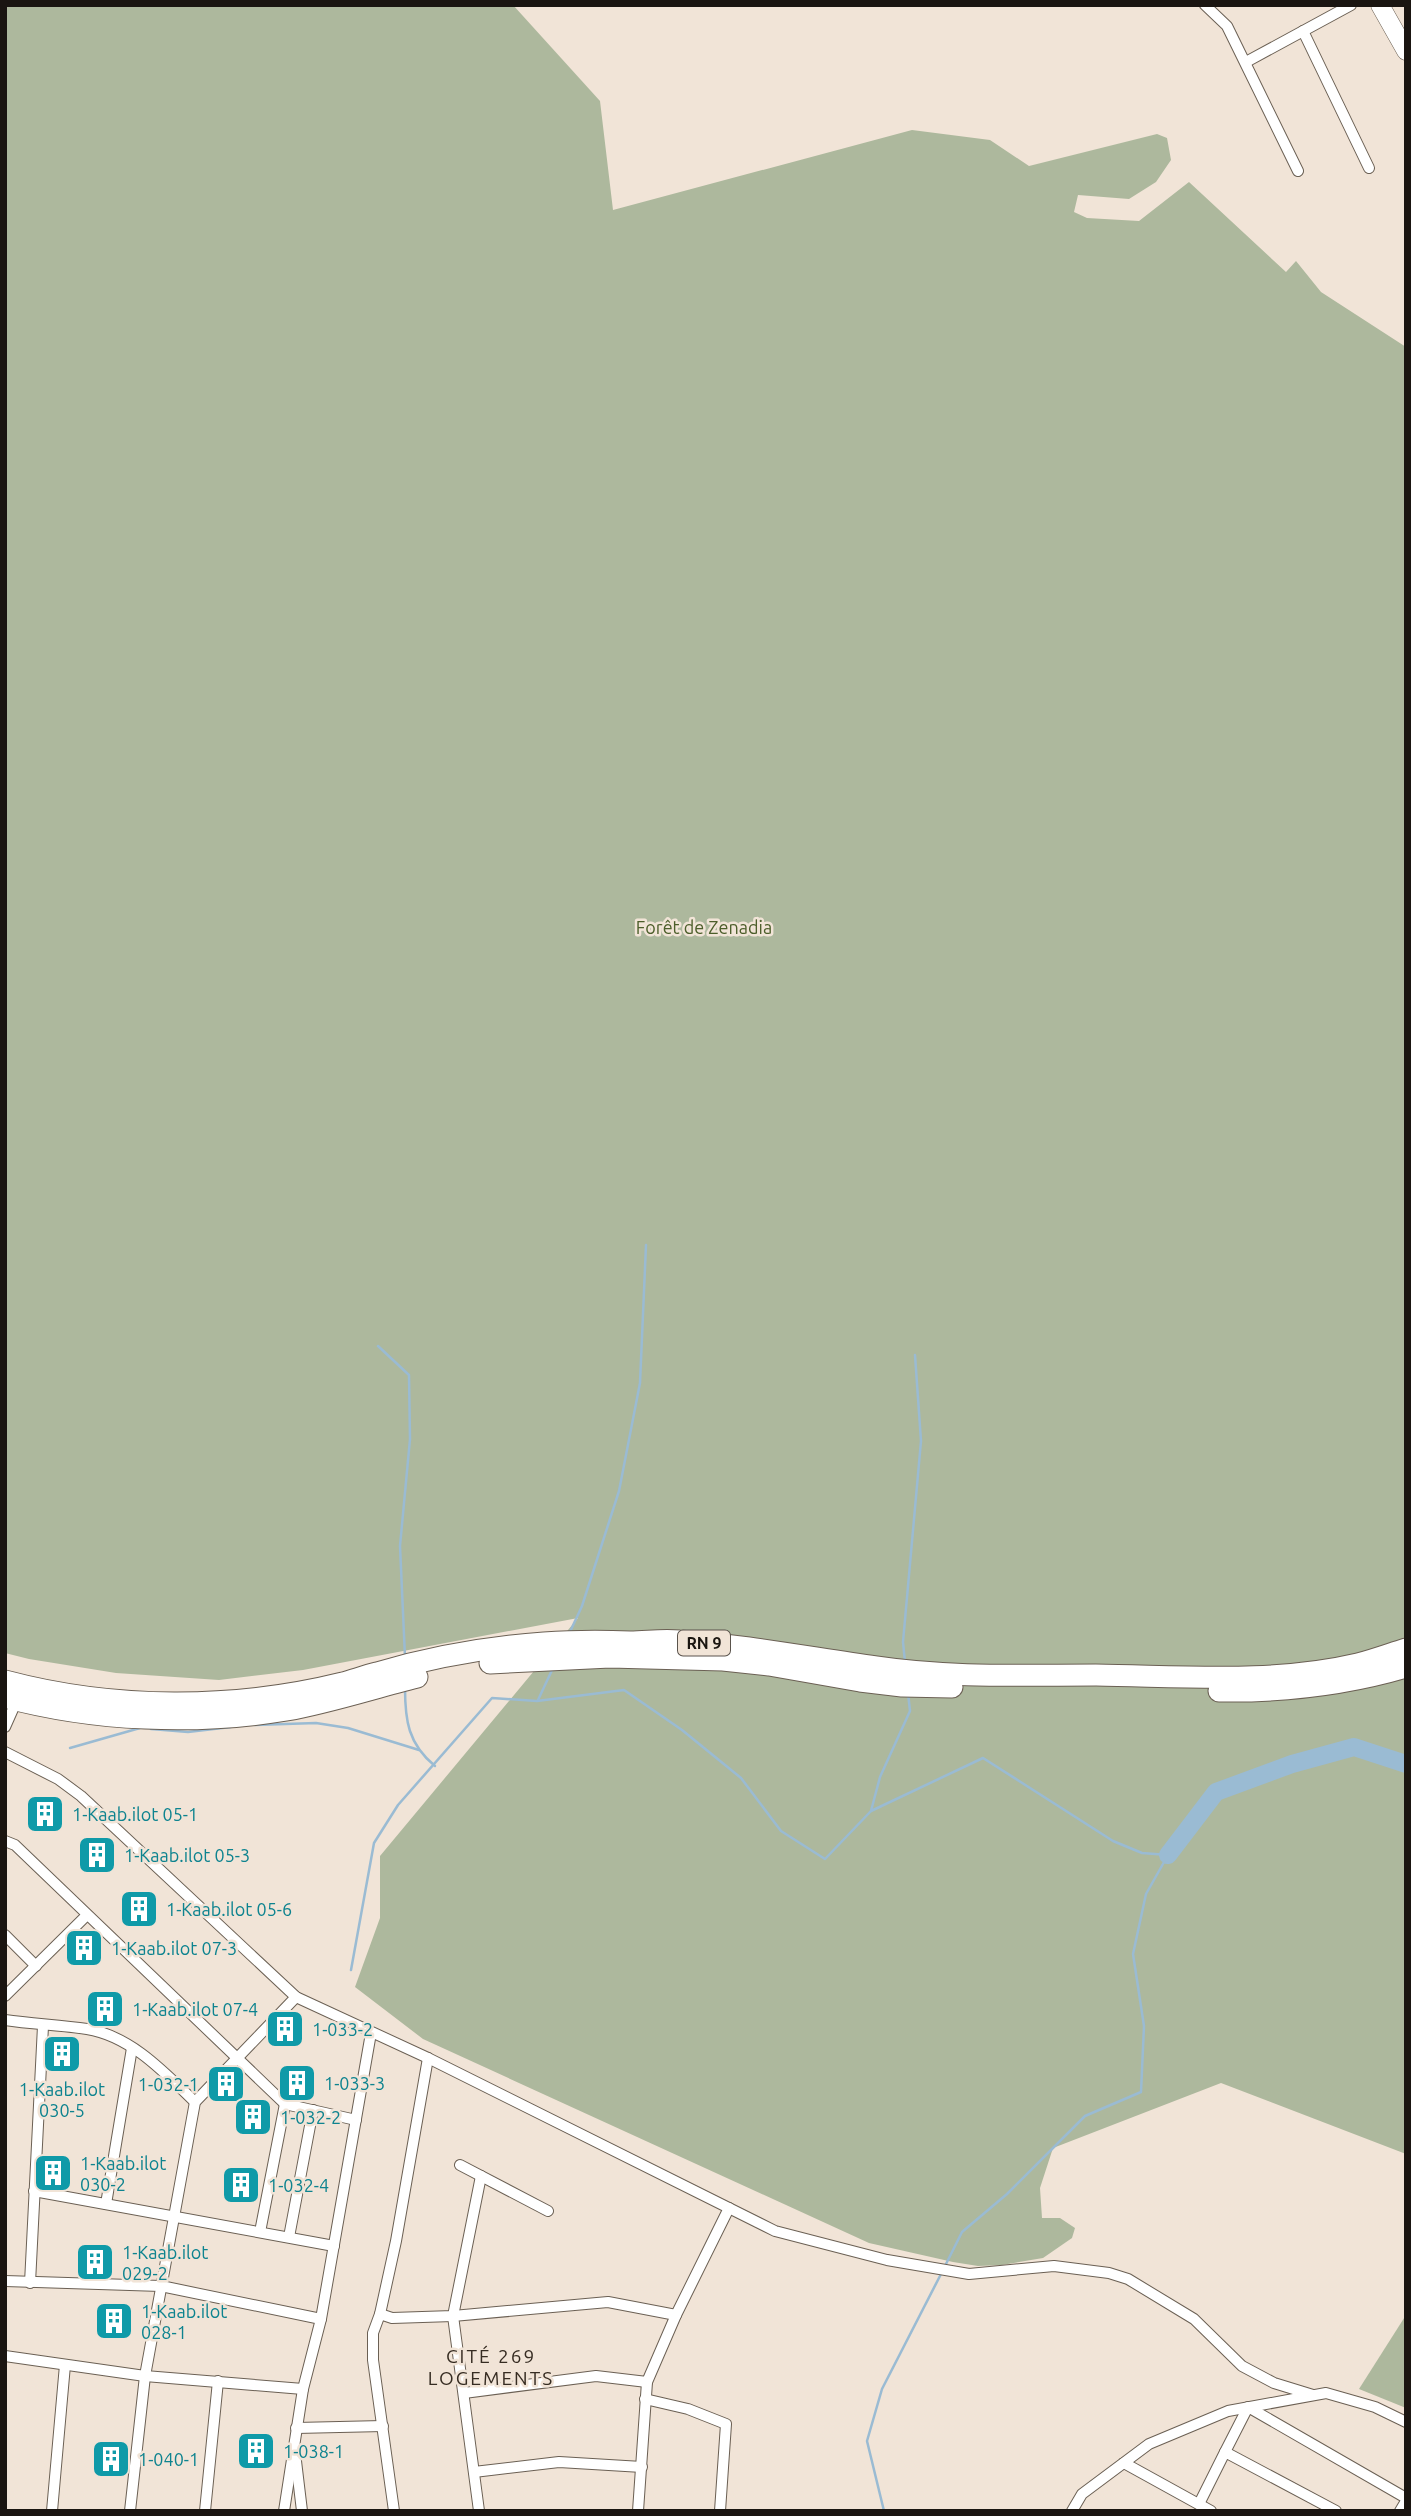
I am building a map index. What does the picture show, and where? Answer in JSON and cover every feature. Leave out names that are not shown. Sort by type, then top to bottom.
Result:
[{"type":"highway","name":"RN 9","points":[[5,1681],[80,1696],[124,1700],[163,1703],[250,1700],[343,1683],[377,1672],[457,1654],[543,1643],[598,1640],[675,1640],[879,1668],[1008,1675],[1275,1675],[1316,1672],[1360,1664],[1406,1649]]},
{"type":"highway","name":"RN 9","points":[[11,1698],[41,1707],[114,1715],[161,1718],[248,1714],[321,1703],[455,1669],[495,1662],[610,1657],[663,1657],[769,1665],[902,1686],[1236,1692],[1330,1685],[1406,1667]]},
{"type":"main road","points":[[1380,5],[1406,51]]},
{"type":"street","points":[[1205,5],[1227,26],[1298,171]]},
{"type":"street","points":[[1245,62],[1351,5]]},
{"type":"street","points":[[1303,31],[1369,168]]},
{"type":"street","points":[[5,1727],[11,1698]]},
{"type":"street","points":[[5,1752],[58,1779],[82,1796],[296,1997],[428,2058],[775,2231],[901,2262],[969,2274],[1054,2266],[1109,2273],[1128,2279],[1194,2319],[1242,2366],[1274,2383],[1313,2395]]},
{"type":"street","points":[[5,1841],[15,1845],[285,2104],[356,2120]]},
{"type":"street","points":[[5,1996],[86,1915]]},
{"type":"street","points":[[5,1936],[36,1966]]},
{"type":"street","points":[[130,2511],[145,2376],[195,2102],[296,1997]]},
{"type":"street","points":[[5,2020],[89,2029],[111,2037],[157,2065],[195,2102]]},
{"type":"street","points":[[30,2283],[43,2026]]},
{"type":"street","points":[[284,2511],[303,2389],[321,2319],[371,2033]]},
{"type":"street","points":[[106,2204],[132,2048]]},
{"type":"street","points":[[394,2511],[373,2360],[373,2333],[380,2314],[396,2241],[428,2058]]},
{"type":"street","points":[[260,2232],[285,2104]]},
{"type":"street","points":[[289,2237],[313,2110]]},
{"type":"street","points":[[460,2165],[548,2211]]},
{"type":"street","points":[[479,2511],[453,2316],[481,2176]]},
{"type":"street","points":[[34,2191],[334,2246]]},
{"type":"street","points":[[638,2511],[647,2382],[676,2315],[729,2208]]},
{"type":"street","points":[[5,2283],[161,2286],[321,2319]]},
{"type":"street","points":[[380,2314],[392,2318],[453,2316],[608,2302],[676,2315]]},
{"type":"street","points":[[5,2356],[145,2376],[303,2389]]},
{"type":"street","points":[[52,2511],[65,2365]]},
{"type":"street","points":[[464,2393],[596,2376],[647,2382]]},
{"type":"street","points":[[205,2511],[218,2381]]},
{"type":"street","points":[[1072,2511],[1082,2494],[1149,2444],[1248,2406],[1326,2393],[1375,2407],[1406,2422]]},
{"type":"street","points":[[645,2399],[688,2409],[726,2424],[720,2511]]},
{"type":"street","points":[[1199,2504],[1248,2406]]},
{"type":"street","points":[[1248,2406],[1406,2499],[1400,2511]]},
{"type":"street","points":[[296,2428],[383,2426]]},
{"type":"street","points":[[294,2446],[302,2511]]},
{"type":"street","points":[[1225,2452],[1336,2511]]},
{"type":"street","points":[[474,2472],[559,2462],[642,2467]]},
{"type":"street","points":[[1125,2463],[1211,2511]]},
{"type":"green space","name":"Forêt de Zenadia","points":[[5,5],[513,5],[600,101],[613,210],[912,130],[990,140],[1029,166],[1157,134],[1167,138],[1171,160],[1156,182],[1129,199],[1078,195],[1074,212],[1087,218],[1139,221],[1189,182],[1286,272],[1296,261],[1321,292],[1406,347],[1406,2154],[1221,2083],[1053,2148],[1040,2188],[1042,2218],[1060,2218],[1075,2228],[1072,2238],[1043,2258],[978,2266],[869,2243],[423,2039],[355,1987],[380,1918],[380,1856],[578,1618],[303,1670],[219,1680],[116,1673],[5,1653]]},
{"type":"green space","points":[[1406,2315],[1406,2408],[1359,2389]]},
{"type":"waterway","points":[[569,1634],[582,1606],[619,1491],[640,1383],[646,1245]]},
{"type":"waterway","points":[[378,1346],[409,1375],[410,1439],[400,1546],[405,1657]]},
{"type":"waterway","points":[[905,1662],[903,1642],[921,1441],[915,1355]]},
{"type":"waterway","points":[[538,1700],[553,1668]]},
{"type":"waterway","points":[[405,1688],[410,1731],[419,1749],[435,1766]]},
{"type":"waterway","points":[[351,1970],[374,1843],[398,1805],[492,1698],[537,1701],[624,1690],[682,1730],[741,1778],[781,1831],[825,1859],[871,1811],[983,1758],[1113,1841],[1142,1853],[1168,1855],[1146,1894],[1133,1954],[1144,2026],[1141,2092],[1085,2116],[1007,2194],[962,2232],[944,2268]]},
{"type":"waterway","points":[[871,1811],[880,1777],[910,1711],[908,1693]]},
{"type":"waterway","points":[[255,1725],[316,1723],[348,1728],[419,1750]]},
{"type":"waterway","points":[[151,1729],[188,1732],[231,1727]]},
{"type":"waterway","points":[[70,1748],[140,1728]]},
{"type":"waterway","points":[[1168,1855],[1216,1792],[1292,1764],[1354,1747],[1406,1764]]},
{"type":"waterway","points":[[884,2511],[867,2441],[882,2389],[941,2274]]},
{"type":"place","name":"1-Kaab.ilot 05-1","points":[[45,1814]]},
{"type":"place","name":"1-Kaab.ilot 05-3","points":[[97,1855]]},
{"type":"place","name":"1-Kaab.ilot 05-6","points":[[139,1909]]},
{"type":"place","name":"1-Kaab.ilot 07-3","points":[[84,1948]]},
{"type":"place","name":"1-Kaab.ilot 07-4","points":[[105,2009]]},
{"type":"place","name":"1-033-2","points":[[285,2029]]},
{"type":"place","name":"1-Kaab.ilot 030-5","points":[[62,2054]]},
{"type":"place","name":"1-033-3","points":[[297,2083]]},
{"type":"place","name":"1-032-1","points":[[226,2084]]},
{"type":"place","name":"1-032-2","points":[[253,2117]]},
{"type":"place","name":"1-Kaab.ilot 030-2","points":[[53,2173]]},
{"type":"place","name":"1-032-4","points":[[241,2185]]},
{"type":"place","name":"1-Kaab.ilot 029-2","points":[[95,2262]]},
{"type":"place","name":"1-Kaab.ilot 028-1","points":[[114,2321]]},
{"type":"place","name":"1-038-1","points":[[256,2451]]},
{"type":"place","name":"1-040-1","points":[[111,2459]]},
{"type":"district","name":"CITÉ 269 LOGEMENTS","points":[[491,2367]]}]
